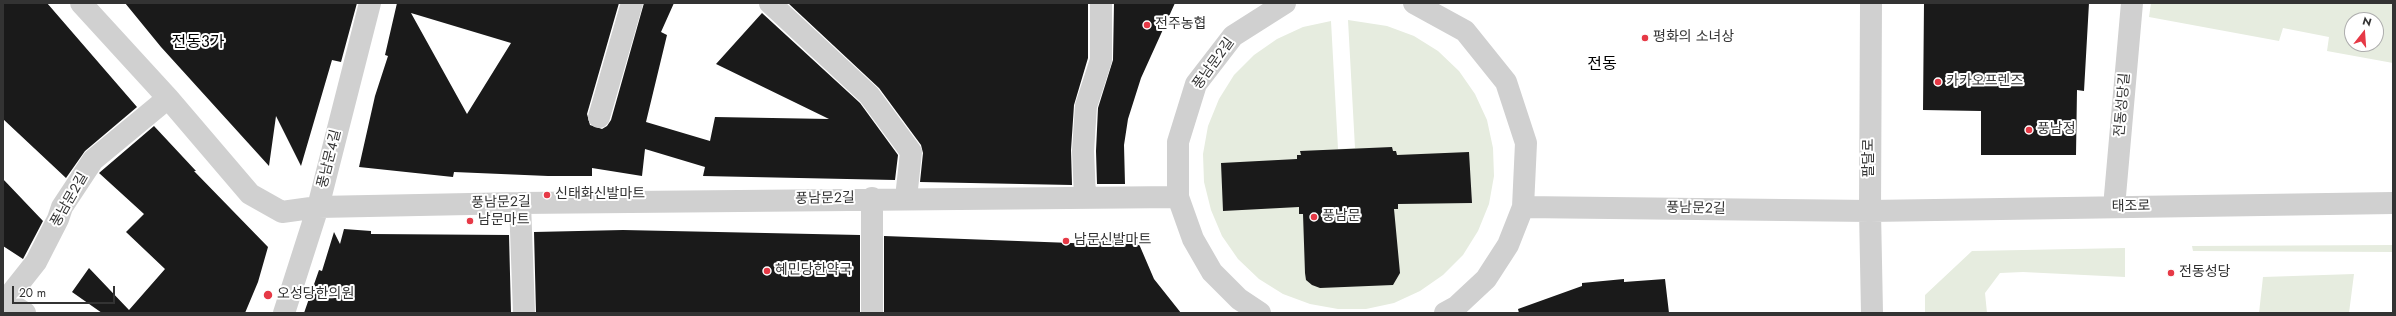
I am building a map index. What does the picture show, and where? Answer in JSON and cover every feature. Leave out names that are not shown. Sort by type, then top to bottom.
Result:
[{"type":"street","name":"풍남문2길","points":[[81,3],[168,98],[250,194],[282,212],[318,207],[520,203],[872,198],[1178,197]]},
{"type":"street","name":"풍남문4길","points":[[284,313],[318,207],[370,3]]},
{"type":"street","points":[[599,117],[632,3]]},
{"type":"street","points":[[770,3],[869,95],[911,152],[906,198]]},
{"type":"street","points":[[1085,197],[1083,151],[1086,106],[1101,60],[1101,3]]},
{"type":"street","name":"풍남문2길","points":[[1260,313],[1239,299],[1212,272],[1193,238],[1178,197],[1178,142],[1196,84],[1233,36],[1285,3]]},
{"type":"street","points":[[1414,3],[1465,31],[1506,82],[1526,143],[1523,207],[1508,245],[1486,279],[1456,307],[1445,313]]},
{"type":"street","name":"팔달로","points":[[1871,3],[1870,211],[1872,313]]},
{"type":"street","name":"전동성당길","points":[[2114,207],[2132,3]]},
{"type":"street","name":"풍남문2길","points":[[4,299],[36,262],[58,219],[62,207],[93,160],[168,98]]},
{"type":"street","points":[[872,198],[872,313]]},
{"type":"street","points":[[520,203],[524,313]]},
{"type":"street","name":"태조로","points":[[1870,211],[2393,203]]},
{"type":"street","name":"풍남문2길","points":[[1523,207],[1870,211]]},
{"type":"street","points":[[4,299],[25,313]]},
{"type":"shaded area","points":[[2151,3],[2393,3],[2393,63],[2327,51],[2329,37],[2283,28],[2279,41],[2149,17]]},
{"type":"shaded area","points":[[1348,20],[1387,26],[1414,36],[1438,51],[1459,71],[1475,94],[1487,120],[1493,148],[1494,176],[1489,204],[1478,231],[1463,255],[1443,275],[1420,291],[1394,303],[1366,309],[1338,309],[1310,304],[1283,294],[1259,279],[1238,259],[1222,236],[1211,210],[1204,182],[1203,154],[1208,126],[1219,99],[1234,75],[1254,55],[1277,39],[1303,27],[1331,21],[1338,149],[1355,148]]},
{"type":"shaded area","points":[[2393,245],[2393,252],[2193,251],[2192,246]]},
{"type":"shaded area","points":[[2125,248],[2125,277],[2023,272],[2000,273],[1985,293],[1987,313],[1925,313],[1925,295],[1972,251]]},
{"type":"shaded area","points":[[2354,274],[2349,313],[2259,313],[2263,277]]},
{"type":"building","points":[[3,3],[47,3],[137,107],[85,151],[66,178],[3,119]]},
{"type":"building","points":[[125,3],[357,3],[341,62],[332,60],[301,166],[276,116],[269,166],[161,47]]},
{"type":"building","points":[[397,3],[619,3],[587,114],[590,125],[602,129],[607,126],[611,120],[644,3],[674,3],[661,32],[667,35],[646,122],[710,141],[715,117],[829,119],[716,64],[762,13],[860,103],[898,155],[895,180],[703,176],[705,167],[645,149],[642,176],[592,168],[592,176],[548,176],[454,172],[453,177],[359,167],[375,96],[388,56],[385,55]],"holes":[[[411,13],[511,43],[467,114]]]},
{"type":"building","points":[[788,3],[1088,3],[1088,58],[1074,105],[1071,150],[1072,185],[920,182],[923,153],[921,145],[879,88]]},
{"type":"building","points":[[1114,3],[1175,3],[1141,78],[1128,119],[1124,145],[1125,184],[1097,184],[1096,151],[1098,108],[1113,60]]},
{"type":"building","points":[[1924,3],[2089,3],[2084,91],[2077,90],[2076,155],[1981,155],[1981,111],[1923,110]]},
{"type":"building","points":[[154,126],[196,171],[194,171],[268,247],[258,282],[245,313],[102,313],[72,292],[89,268],[129,310],[165,269],[126,232],[144,214],[99,173]]},
{"type":"building","name":"풍남문","points":[[1392,147],[1393,151],[1396,151],[1397,155],[1469,152],[1472,203],[1398,204],[1398,209],[1394,209],[1400,273],[1393,285],[1320,288],[1312,285],[1306,280],[1303,214],[1299,214],[1299,207],[1223,211],[1221,163],[1297,159],[1297,155],[1301,155],[1300,151]]},
{"type":"building","points":[[3,179],[43,221],[23,259],[3,246]]},
{"type":"building","points":[[344,229],[371,231],[371,234],[509,235],[511,313],[304,313],[319,270],[322,271],[334,232],[340,244]]},
{"type":"building","points":[[623,230],[860,235],[860,313],[536,313],[534,232]]},
{"type":"building","points":[[884,236],[1098,244],[1099,239],[1136,237],[1154,279],[1181,313],[884,313]]},
{"type":"building","points":[[1624,279],[1624,282],[1665,279],[1669,313],[1519,313],[1518,309],[1582,286],[1582,283]]},
{"type":"place","name":"전주농협","points":[[1147,25]]},
{"type":"place","name":"평화의 소녀상","points":[[1645,38]]},
{"type":"place","name":"카카오프렌즈","points":[[1938,82]]},
{"type":"place","name":"풍남정","points":[[2029,130]]},
{"type":"place","name":"신태화신발마트","points":[[547,195]]},
{"type":"place","name":"풍남문","points":[[1314,217]]},
{"type":"place","name":"남문마트","points":[[470,221]]},
{"type":"place","name":"남문신발마트","points":[[1066,241]]},
{"type":"place","name":"혜민당한약국","points":[[767,271]]},
{"type":"place","name":"전동성당","points":[[2171,273]]},
{"type":"place","name":"오성당한의원","points":[[268,295]]},
{"type":"district","name":"전동3가","points":[[198,43]]},
{"type":"district","name":"전동","points":[[1602,65]]}]
